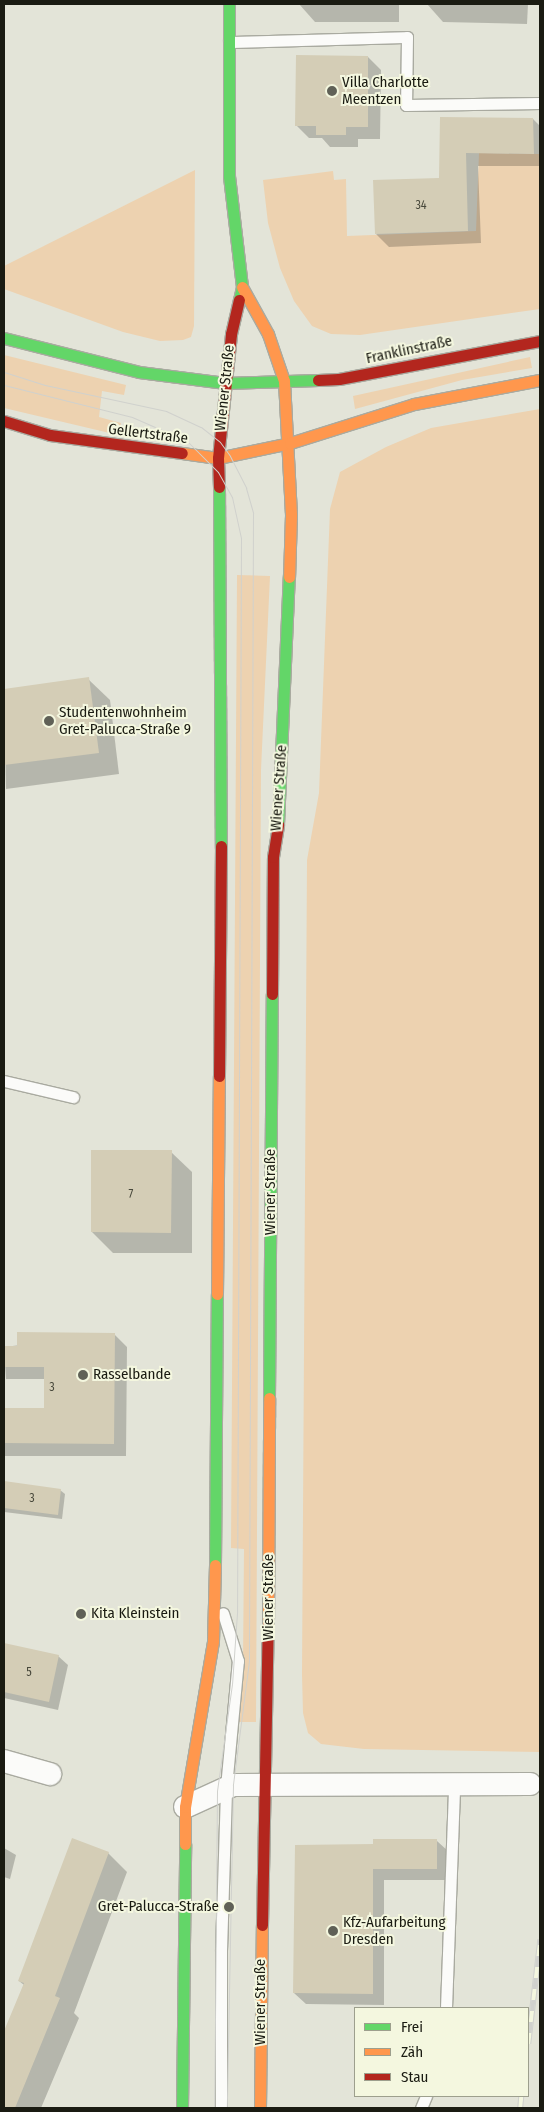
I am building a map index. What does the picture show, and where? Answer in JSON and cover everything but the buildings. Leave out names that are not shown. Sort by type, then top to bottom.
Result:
[{"type":"main road","name":"Wiener Straße","points":[[182,2108],[185,1807],[213,1641],[215,1585],[222,667],[218,458],[231,334],[242,287],[229,176],[229,4]]},
{"type":"main road","name":"Wiener Straße","points":[[242,287],[268,334],[284,381],[290,443],[291,523],[281,799],[273,857],[268,1783],[262,1888],[260,2108]]},
{"type":"main road","points":[[4,338],[26,346],[139,372],[225,383],[284,381]]},
{"type":"main road","name":"Franklinstraße","points":[[284,381],[339,379],[540,340]]},
{"type":"main road","points":[[290,443],[414,404],[540,380]]},
{"type":"main road","name":"Gellertstraße","points":[[4,422],[58,437],[218,458],[290,443]]},
{"type":"street","points":[[4,1761],[50,1774]]},
{"type":"street","points":[[185,1807],[225,1788],[268,1783],[530,1784]]},
{"type":"lane","points":[[229,42],[407,37],[406,105],[540,103]]},
{"type":"lane","points":[[4,1081],[73,1097]]},
{"type":"lane","points":[[215,1585],[238,1660],[225,1788],[220,2108]]},
{"type":"lane","points":[[446,2007],[454,1785]]},
{"type":"shaded area","points":[[479,153],[540,154],[540,309],[360,335],[331,334],[312,326],[294,301],[280,268],[268,223],[263,180],[333,171],[334,180],[346,179],[347,236],[476,231]]},
{"type":"shaded area","points":[[195,170],[194,326],[191,337],[183,340],[160,341],[123,332],[4,289],[4,266]]},
{"type":"shaded area","points":[[4,355],[126,385],[124,395],[102,391],[99,417],[121,423],[118,435],[4,408]]},
{"type":"shaded area","points":[[530,357],[532,368],[462,380],[355,409],[353,396]]},
{"type":"shaded area","points":[[540,409],[540,1752],[364,1749],[321,1744],[308,1733],[303,1713],[302,1675],[307,860],[319,793],[330,509],[340,472],[386,447],[431,428]]},
{"type":"shaded area","points":[[237,575],[270,576],[261,770],[256,1722],[237,1722],[243,1662],[244,1549],[231,1548]]},
{"type":"tram line","points":[[4,372],[45,385],[166,411],[201,427],[220,442],[230,456],[246,488],[253,513],[249,1661],[233,1785],[227,2108]]},
{"type":"tram line","points":[[4,385],[132,417],[187,441],[218,472],[232,497],[241,538],[237,1613],[232,1684],[217,1791],[214,2108]]},
{"type":"railway","points":[[529,2035],[540,1940]]},
{"type":"railway","points":[[520,2108],[521,2097]]},
{"type":"traffic: fast","points":[[229,4],[229,176],[242,287],[239,300]]},
{"type":"traffic: fast","points":[[4,338],[139,372],[225,383],[318,380]]},
{"type":"traffic: fast","points":[[219,487],[221,846]]},
{"type":"traffic: fast","points":[[278,824],[289,577]]},
{"type":"traffic: fast","points":[[269,1398],[272,994]]},
{"type":"traffic: fast","points":[[215,1565],[217,1294]]},
{"type":"traffic: fast","points":[[182,2108],[185,1844]]},
{"type":"traffic: slow","points":[[242,287],[268,334],[284,381],[291,515],[289,577]]},
{"type":"traffic: slow","points":[[182,453],[218,458],[290,443],[414,404],[540,380]]},
{"type":"traffic: slow","points":[[217,1294],[219,1076]]},
{"type":"traffic: slow","points":[[268,1626],[269,1398]]},
{"type":"traffic: slow","points":[[185,1844],[185,1807],[213,1641],[215,1565]]},
{"type":"traffic: slow","points":[[260,2108],[262,1925]]},
{"type":"traffic: jam","points":[[219,487],[218,458],[231,334],[239,300]]},
{"type":"traffic: jam","points":[[318,380],[339,379],[540,341]]},
{"type":"traffic: jam","points":[[4,421],[50,435],[182,453]]},
{"type":"traffic: jam","points":[[272,994],[273,857],[278,824]]},
{"type":"traffic: jam","points":[[219,1076],[221,846]]},
{"type":"traffic: jam","points":[[262,1925],[268,1626]]},
{"type":"place","name":"Villa Charlotte Meentzen","points":[[332,91]]},
{"type":"place","name":"Studentenwohnheim Gret-Palucca-Straße 9","points":[[49,721]]},
{"type":"place","name":"Rasselbande","points":[[83,1375]]},
{"type":"place","name":"Kita Kleinstein","points":[[81,1614]]},
{"type":"place","name":"Gret-Palucca-Straße","points":[[229,1907]]},
{"type":"place","name":"Kfz-Aufarbeitung Dresden","points":[[333,1931]]}]
